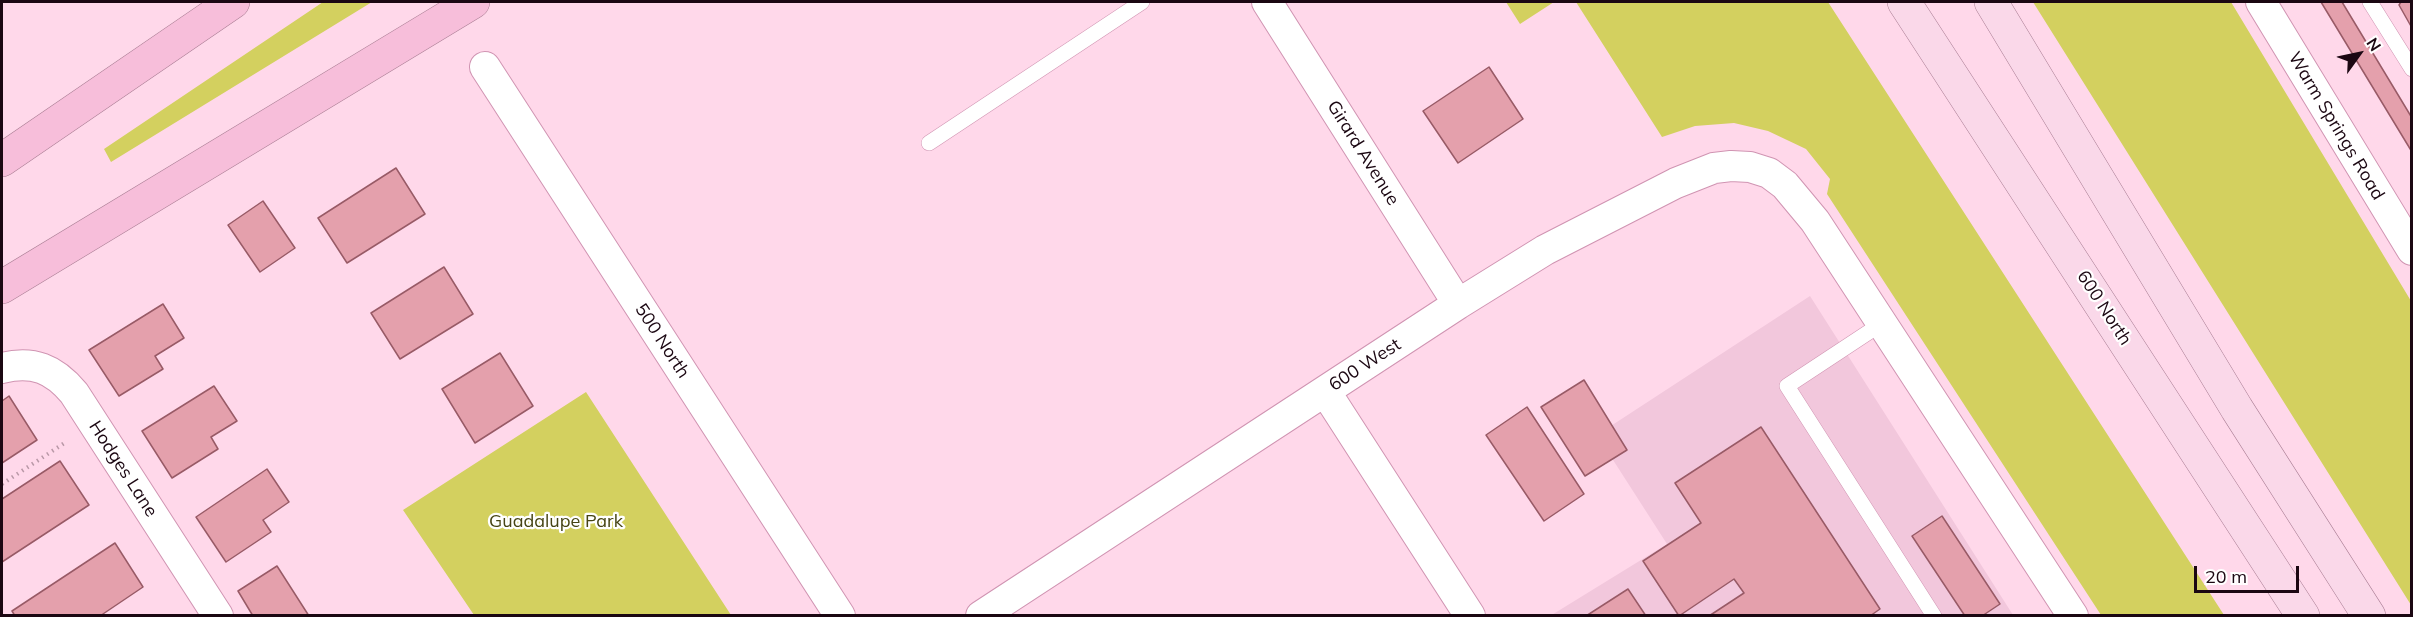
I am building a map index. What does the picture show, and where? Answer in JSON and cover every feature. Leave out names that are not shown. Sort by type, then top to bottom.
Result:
[{"type":"highway","points":[[2,160],[232,2]]},
{"type":"highway","points":[[2,287],[472,2]]},
{"type":"main road","name":"600 North","points":[[1904,2],[2303,615]]},
{"type":"main road","points":[[1991,2],[2220,383],[2361,603]]},
{"type":"street","name":"Girard Avenue","points":[[1267,2],[1458,304]]},
{"type":"street","name":"Warm Springs Road","points":[[2261,2],[2412,250]]},
{"type":"street","name":"500 North","points":[[485,67],[840,615]]},
{"type":"street","name":"600 West","points":[[981,615],[1458,304],[1545,250],[1714,168],[1731,165],[1750,167],[1769,173],[1796,197],[1815,221],[1881,324]]},
{"type":"street","points":[[1881,324],[2073,615]]},
{"type":"street","name":"Hodges Lane","points":[[2,368],[22,364],[42,367],[65,382],[218,615]]},
{"type":"street","points":[[1325,391],[1470,615]]},
{"type":"lane","points":[[929,142],[1142,2]]},
{"type":"lane","points":[[2374,3],[2412,69]]},
{"type":"lane","points":[[1881,324],[1787,386],[1934,615]]},
{"type":"path","points":[[2,484],[69,440]]},
{"type":"shaded area","points":[[1810,296],[2013,615],[1550,616],[1667,544],[1597,435]]},
{"type":"green space","points":[[323,2],[372,2],[111,162],[104,149]]},
{"type":"green space","points":[[1506,2],[1554,2],[1520,24]]},
{"type":"green space","points":[[1576,2],[1828,2],[2224,615],[2101,615],[1827,194],[1830,179],[1806,149],[1768,131],[1734,123],[1695,126],[1662,137]]},
{"type":"green space","points":[[2033,2],[2231,2],[2411,301],[2411,605]]},
{"type":"green space","name":"Guadalupe Park","points":[[586,392],[731,615],[474,615],[403,510]]},
{"type":"building","points":[[2321,2],[2342,2],[2412,118],[2412,152]]},
{"type":"building","points":[[2401,2],[2412,2],[2412,28],[2399,5]]},
{"type":"building","points":[[1489,67],[1523,119],[1458,163],[1423,111]]},
{"type":"building","points":[[396,168],[425,214],[347,263],[318,218]]},
{"type":"building","points":[[263,201],[295,248],[260,272],[228,225]]},
{"type":"building","points":[[444,267],[473,314],[400,359],[371,313]]},
{"type":"building","points":[[163,304],[184,338],[155,356],[163,369],[119,396],[89,350]]},
{"type":"building","points":[[500,353],[533,406],[475,443],[442,389]]},
{"type":"building","points":[[1584,380],[1627,450],[1585,476],[1541,407]]},
{"type":"building","points":[[214,386],[237,421],[211,437],[218,449],[172,478],[142,431]]},
{"type":"building","points":[[9,396],[37,440],[2,463],[2,401]]},
{"type":"building","points":[[1527,407],[1584,494],[1544,521],[1486,435]]},
{"type":"building","points":[[1761,427],[1880,609],[1870,616],[1709,616],[1744,593],[1734,579],[1679,616],[1643,561],[1701,523],[1675,483]]},
{"type":"building","points":[[60,461],[89,505],[2,562],[2,499]]},
{"type":"building","points":[[267,469],[289,502],[263,520],[271,532],[226,562],[196,517]]},
{"type":"building","points":[[1942,516],[2000,604],[1982,616],[1965,616],[1912,536]]},
{"type":"building","points":[[115,543],[143,587],[100,616],[15,616],[12,611]]},
{"type":"building","points":[[277,566],[309,616],[253,616],[238,591]]},
{"type":"building","points":[[1628,589],[1646,616],[1586,616]]}]
